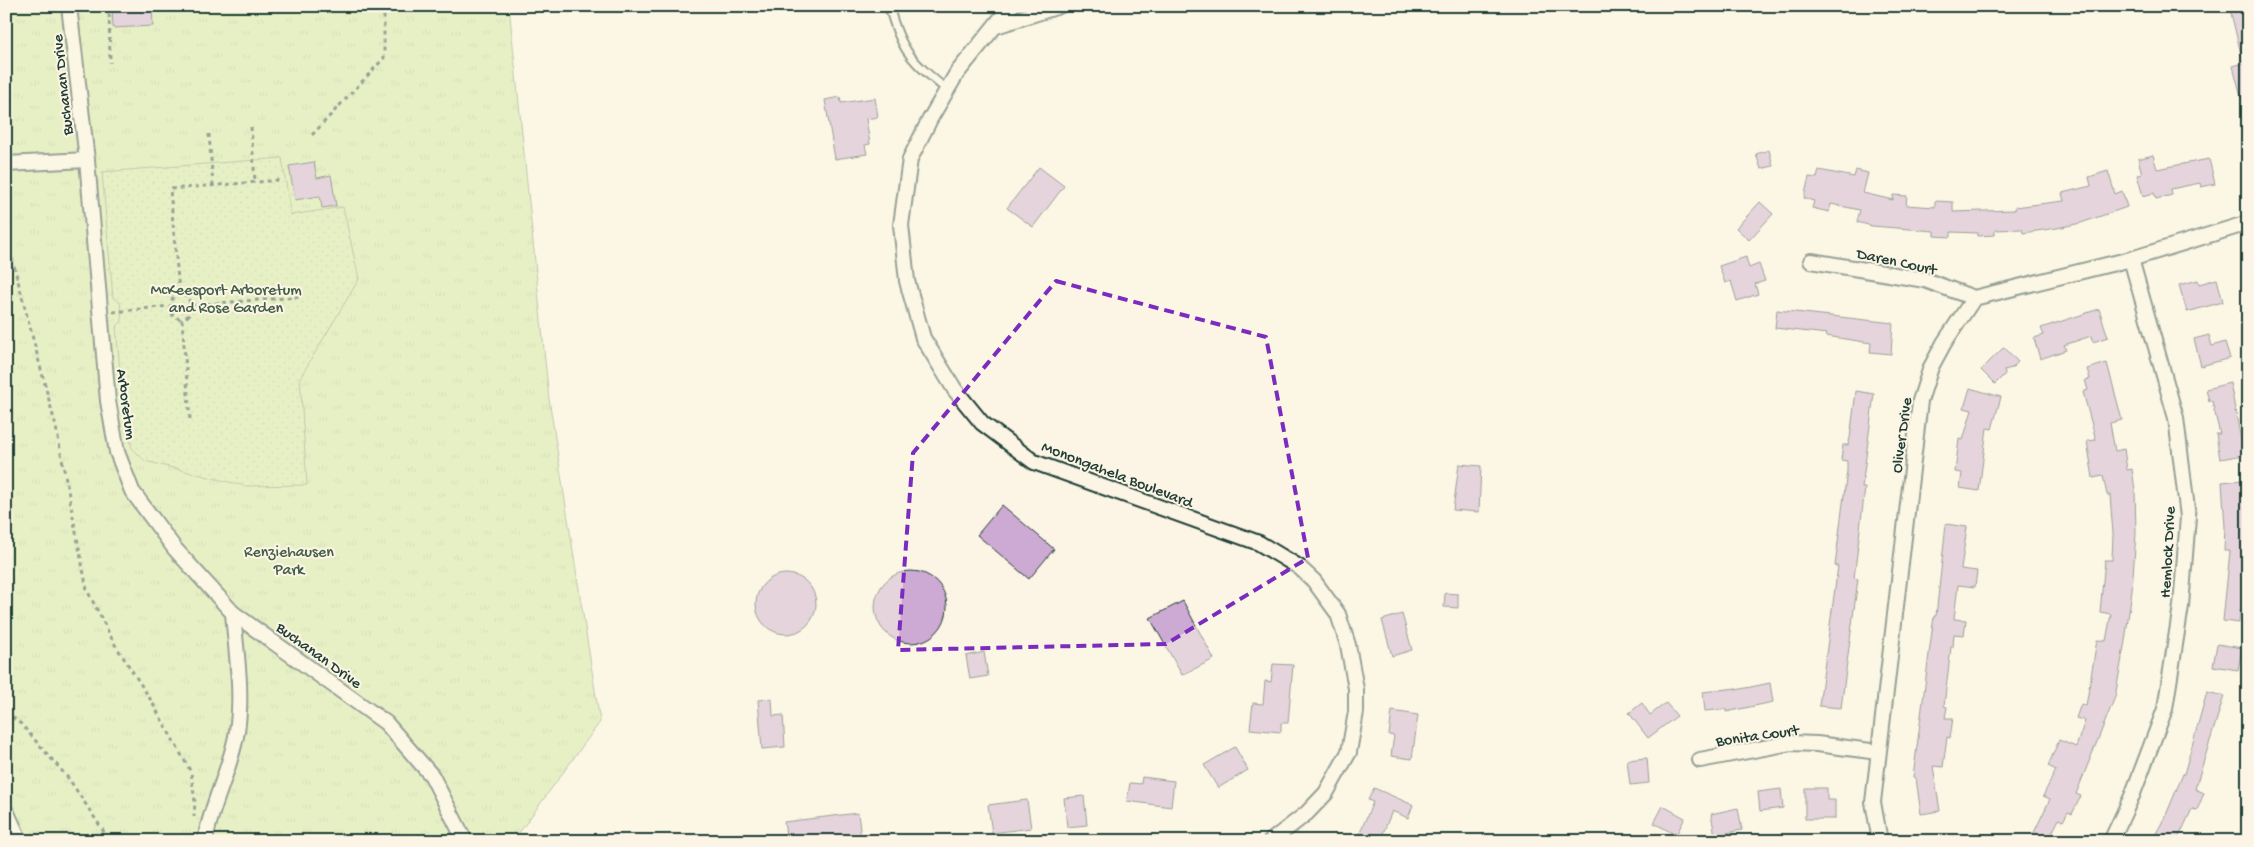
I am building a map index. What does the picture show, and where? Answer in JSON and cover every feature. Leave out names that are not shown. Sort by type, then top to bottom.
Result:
[{"type":"street","name":"Buchanan Drive","points":[[69,6],[87,160]]},
{"type":"street","name":"Monongahela Boulevard","points":[[1011,6],[957,73],[930,119],[910,159],[901,226],[906,281],[923,338],[955,390],[982,423],[1034,462],[1259,543],[1299,566],[1314,581],[1338,614],[1348,645],[1356,689],[1356,712],[1349,752],[1326,793],[1307,813],[1271,841]]},
{"type":"street","points":[[996,26],[1059,6]]},
{"type":"street","points":[[6,164],[87,160]]},
{"type":"street","name":"Arboretum","points":[[87,160],[108,401],[117,452],[132,491],[175,549],[233,613]]},
{"type":"street","points":[[1974,298],[2131,259],[2248,223]]},
{"type":"street","name":"Hemlock Drive","points":[[2111,841],[2132,796],[2165,709],[2181,606],[2188,517],[2176,418],[2131,259]]},
{"type":"street","name":"Daren Court","points":[[1811,261],[1925,280],[1974,298]]},
{"type":"street","name":"Oliver Drive","points":[[1880,841],[1873,802],[1920,401],[1931,367],[1944,343],[1974,298]]},
{"type":"street","name":"Buchanan Drive","points":[[233,613],[386,723],[432,776],[465,841]]},
{"type":"street","points":[[205,841],[228,769],[237,731],[240,696],[233,613]]},
{"type":"street","name":"Bonita Court","points":[[1700,760],[1790,743],[1817,744],[1878,752]]},
{"type":"street","points":[[6,812],[20,841]]},
{"type":"lane","points":[[889,6],[902,45],[917,65],[947,90]]},
{"type":"path","points":[[109,6],[110,63]]},
{"type":"path","points":[[312,135],[384,58],[384,6]]},
{"type":"path","points":[[251,127],[255,181]]},
{"type":"path","points":[[209,134],[213,185]]},
{"type":"path","points":[[179,291],[170,189],[282,180]]},
{"type":"path","points":[[6,235],[56,427],[87,590],[114,643],[148,697],[191,772],[195,802],[194,819]]},
{"type":"path","points":[[179,291],[187,296],[191,306],[189,315],[182,320]]},
{"type":"path","points":[[179,291],[172,297],[169,306],[173,316],[182,320]]},
{"type":"path","points":[[191,306],[299,297]]},
{"type":"path","points":[[100,314],[169,306]]},
{"type":"path","points":[[182,320],[190,419]]},
{"type":"path","points":[[6,712],[21,724],[69,779],[110,841]]},
{"type":"highlighted area","points":[[1056,281],[1266,337],[1308,558],[1166,644],[898,650],[913,453]]},
{"type":"green space","name":"Renziehausen Park","points":[[6,6],[509,6],[549,399],[600,722],[513,841],[6,841]]},
{"type":"green space","name":"McKeesport Arboretum and Rose Garden","points":[[282,158],[291,215],[343,207],[359,279],[300,378],[307,485],[245,486],[145,461],[132,448],[125,422],[116,327],[122,321],[120,302],[113,298],[102,172]]},
{"type":"building","points":[[112,6],[152,6],[153,26],[113,28]]},
{"type":"building","points":[[2248,6],[2248,62],[2243,62],[2230,9]]},
{"type":"building","points":[[2248,62],[2248,104],[2243,104],[2233,66]]},
{"type":"building","points":[[840,97],[841,103],[875,98],[878,117],[866,119],[870,144],[865,145],[867,154],[835,159],[825,100]]},
{"type":"building","points":[[1769,150],[1773,166],[1761,169],[1756,154]]},
{"type":"building","points":[[2153,155],[2157,169],[2209,159],[2215,184],[2201,187],[2200,183],[2171,189],[2172,195],[2156,199],[2154,193],[2143,196],[2137,175],[2142,174],[2138,159]]},
{"type":"building","points":[[314,162],[317,178],[331,175],[336,206],[322,208],[320,196],[295,200],[289,166]]},
{"type":"building","points":[[1039,167],[1064,186],[1033,227],[1007,208]]},
{"type":"building","points":[[1819,170],[1854,177],[1856,170],[1868,173],[1863,193],[1893,200],[1893,195],[1907,196],[1906,205],[1935,207],[1935,201],[1953,202],[1953,212],[2015,210],[2015,207],[2064,201],[2062,193],[2091,186],[2089,177],[2108,171],[2115,194],[2122,191],[2127,207],[2081,223],[2057,228],[2023,233],[2022,229],[1995,230],[1995,235],[1977,236],[1977,233],[1951,232],[1951,237],[1934,236],[1934,231],[1872,226],[1857,222],[1860,210],[1831,204],[1829,212],[1812,208],[1814,201],[1804,198],[1809,177],[1817,178]]},
{"type":"building","points":[[1760,202],[1773,214],[1749,240],[1736,228]]},
{"type":"building","points":[[1746,257],[1749,268],[1759,264],[1765,281],[1755,284],[1758,294],[1737,301],[1731,281],[1725,283],[1719,266]]},
{"type":"building","points":[[2217,279],[2223,302],[2187,312],[2179,285],[2198,280],[2199,284]]},
{"type":"building","points":[[2099,309],[2108,337],[2093,342],[2091,336],[2064,345],[2066,350],[2040,359],[2034,338],[2044,335],[2041,328]]},
{"type":"building","points":[[1777,310],[1893,323],[1891,354],[1870,352],[1871,343],[1826,336],[1827,334],[1775,328]]},
{"type":"building","points":[[2209,335],[2212,346],[2225,342],[2230,358],[2201,366],[2194,339]]},
{"type":"building","points":[[2004,347],[2018,362],[2012,368],[2004,370],[2005,374],[1995,384],[1981,370]]},
{"type":"building","points":[[2107,363],[2122,420],[2110,423],[2115,451],[2124,449],[2127,470],[2132,469],[2135,490],[2136,533],[2132,590],[2125,641],[2115,697],[2076,794],[2081,796],[2072,814],[2068,812],[2063,821],[2059,819],[2048,841],[2030,841],[2050,799],[2043,796],[2056,770],[2048,766],[2059,740],[2076,747],[2085,721],[2076,718],[2081,704],[2086,706],[2097,640],[2106,641],[2111,614],[2100,612],[2105,560],[2112,560],[2113,534],[2110,495],[2107,495],[2103,476],[2093,478],[2087,441],[2096,440],[2083,392],[2088,390],[2085,380],[2090,379],[2087,369]]},
{"type":"building","points":[[2230,383],[2244,455],[2220,459],[2216,434],[2220,434],[2212,401],[2209,401],[2206,389]]},
{"type":"building","points":[[1970,388],[2001,397],[1992,429],[1987,428],[1979,491],[1960,488],[1962,473],[1955,472],[1959,439],[1963,440],[1972,410],[1964,408]]},
{"type":"building","points":[[1856,391],[1874,394],[1862,488],[1865,488],[1854,578],[1858,579],[1841,708],[1819,706],[1838,566],[1835,566],[1847,471],[1847,461],[1841,460],[1843,445],[1848,445],[1850,438]]},
{"type":"building","points":[[1459,464],[1481,466],[1479,512],[1453,510]]},
{"type":"building","points":[[2243,480],[2248,538],[2248,593],[2246,610],[2240,610],[2239,623],[2223,621],[2230,551],[2224,551],[2225,527],[2222,482]]},
{"type":"building","points":[[1002,505],[1054,549],[1029,579],[977,535]]},
{"type":"building","points":[[1946,524],[1967,527],[1961,569],[1977,571],[1975,587],[1958,585],[1954,619],[1966,620],[1964,635],[1954,634],[1953,647],[1951,647],[1944,706],[1947,707],[1945,718],[1953,718],[1950,738],[1947,737],[1943,767],[1933,766],[1940,811],[1921,814],[1916,778],[1913,777],[1934,616],[1936,616]]},
{"type":"building","points":[[911,571],[931,577],[941,587],[947,607],[941,627],[931,637],[911,643],[891,637],[881,627],[875,607],[881,587],[891,577]]},
{"type":"building","points":[[786,574],[798,576],[811,587],[816,604],[814,616],[803,629],[786,634],[774,632],[761,621],[756,604],[758,592],[769,579]]},
{"type":"building","points":[[1445,593],[1458,594],[1458,608],[1444,607]]},
{"type":"building","points":[[1183,601],[1214,659],[1182,675],[1150,618]]},
{"type":"building","points":[[1402,614],[1412,650],[1392,656],[1382,620]]},
{"type":"building","points":[[2217,644],[2242,648],[2238,670],[2213,666]]},
{"type":"building","points":[[984,652],[988,676],[970,679],[966,656]]},
{"type":"building","points":[[1273,664],[1293,665],[1288,723],[1281,723],[1281,732],[1250,729],[1253,703],[1263,704],[1265,681],[1271,682]]},
{"type":"building","points":[[1770,683],[1773,702],[1726,712],[1726,709],[1705,711],[1703,692],[1736,688],[1736,690]]},
{"type":"building","points":[[2207,692],[2224,696],[2195,789],[2204,793],[2197,810],[2192,809],[2177,841],[2152,841],[2184,774]]},
{"type":"building","points":[[772,699],[773,716],[783,715],[785,747],[762,749],[758,700]]},
{"type":"building","points":[[1642,703],[1650,715],[1666,703],[1677,716],[1648,738],[1629,713]]},
{"type":"building","points":[[1392,711],[1418,715],[1412,759],[1391,756],[1394,736],[1389,735]]},
{"type":"building","points":[[1235,747],[1248,770],[1218,788],[1204,765]]},
{"type":"building","points":[[1647,758],[1649,783],[1630,785],[1627,760]]},
{"type":"building","points":[[1142,777],[1174,781],[1171,807],[1127,801],[1130,783],[1141,784]]},
{"type":"building","points":[[1374,788],[1413,805],[1408,818],[1392,811],[1380,841],[1373,841],[1359,835],[1373,802],[1368,800]]},
{"type":"building","points":[[1805,788],[1827,788],[1827,800],[1835,800],[1835,819],[1805,819]]},
{"type":"building","points":[[1781,789],[1783,808],[1760,811],[1758,792]]},
{"type":"building","points":[[1084,796],[1087,825],[1067,827],[1064,798]]},
{"type":"building","points":[[1027,800],[1031,828],[992,833],[988,805]]},
{"type":"building","points":[[1663,806],[1685,818],[1676,835],[1654,823]]},
{"type":"building","points":[[1738,808],[1742,830],[1715,835],[1711,814]]},
{"type":"building","points":[[858,813],[861,838],[842,841],[787,841],[784,822]]}]
